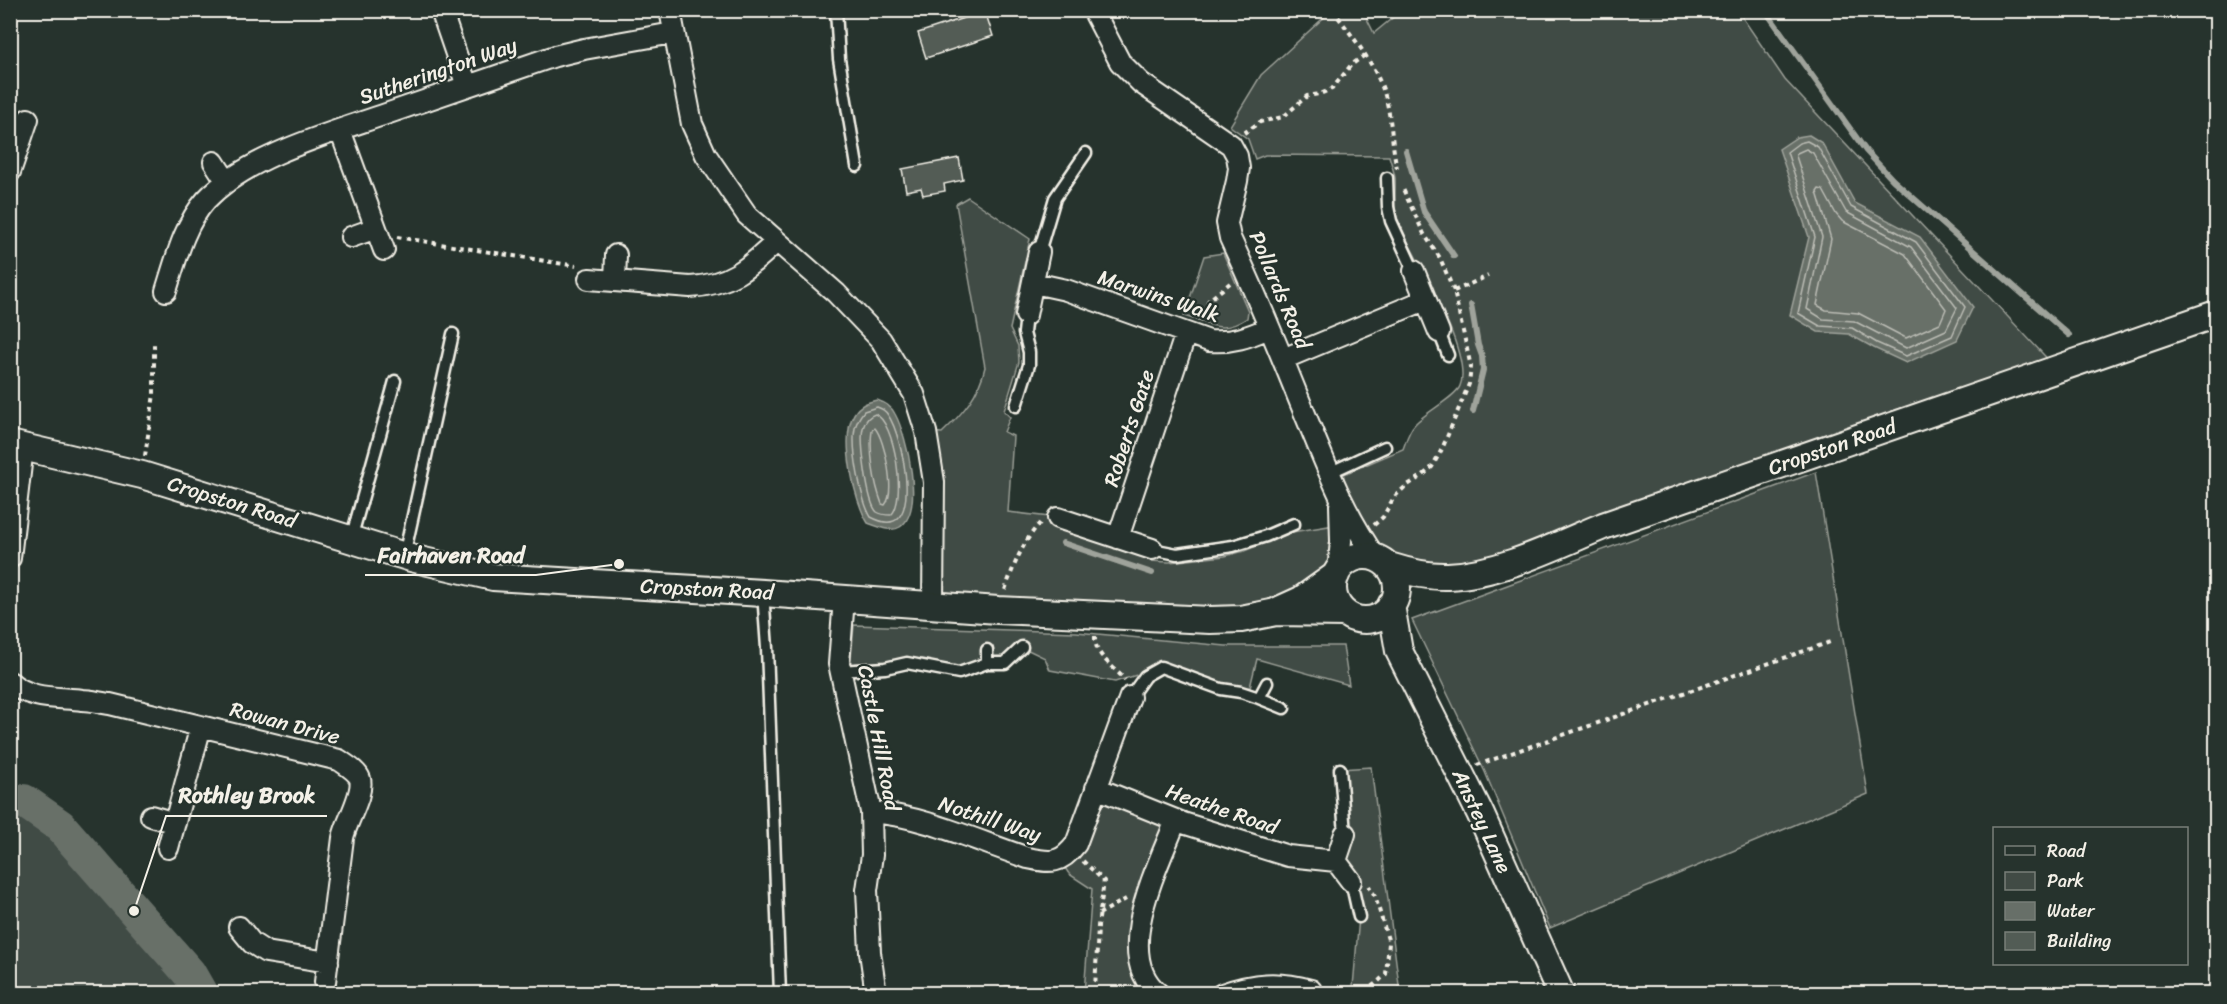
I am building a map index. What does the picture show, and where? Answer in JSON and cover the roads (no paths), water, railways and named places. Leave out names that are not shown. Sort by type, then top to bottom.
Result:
[{"type":"street","points":[[441,10],[466,86]]},
{"type":"street","points":[[670,10],[692,124],[706,155],[747,215],[861,317],[881,340],[914,394],[926,432],[934,482],[933,604]]},
{"type":"street","name":"Pollards Road","points":[[1093,10],[1120,62],[1141,83],[1231,145],[1237,156],[1238,181],[1227,223],[1230,238],[1283,359],[1340,501],[1359,534],[1382,562]]},
{"type":"street","name":"Sutherington Way","points":[[166,291],[181,242],[193,217],[207,199],[246,169],[340,130],[555,56],[673,33]]},
{"type":"street","points":[[12,160],[28,120]]},
{"type":"street","points":[[340,130],[380,237],[351,237]]},
{"type":"street","points":[[214,162],[227,182]]},
{"type":"street","points":[[589,279],[690,287],[706,286],[733,277],[748,268],[776,242]]},
{"type":"street","points":[[1026,315],[1039,252]]},
{"type":"street","points":[[615,281],[616,255]]},
{"type":"street","points":[[1414,271],[1439,332]]},
{"type":"street","name":"Marwins Walk","points":[[1034,283],[1066,290],[1209,341],[1227,342],[1244,339],[1269,328]]},
{"type":"street","points":[[1283,359],[1425,300]]},
{"type":"street","name":"Cropston Road","points":[[1276,612],[1302,600],[1355,557],[1365,556],[1412,573],[1448,576],[1519,561],[1603,526],[2217,314]]},
{"type":"street","name":"Roberts Gate","points":[[1118,538],[1190,334]]},
{"type":"street","points":[[10,558],[17,446]]},
{"type":"street","name":"Cropston Road","points":[[17,446],[142,475],[404,556],[493,577],[844,598],[998,610],[1210,620],[1242,618],[1276,612],[1374,618],[1384,613],[1394,601],[1448,576]]},
{"type":"street","name":"Pollards Road","points":[[1337,573],[1341,541],[1340,501]]},
{"type":"street","points":[[1058,518],[1152,549]]},
{"type":"street","points":[[1382,562],[1394,575],[1397,585],[1394,601]]},
{"type":"street","points":[[1337,573],[1333,585],[1334,595],[1338,605],[1354,616]]},
{"type":"street","name":"Castle Hill Road","points":[[844,598],[840,671],[871,812],[872,855],[867,890],[870,952],[876,993]]},
{"type":"street","name":"Anstey Lane","points":[[1394,601],[1399,651],[1460,771],[1561,993]]},
{"type":"street","name":"Anstey Lane","points":[[1354,616],[1399,651]]},
{"type":"street","name":"Rowan Drive","points":[[10,682],[17,688],[47,698],[110,704],[339,760],[351,768],[360,778],[360,794],[345,825],[327,972],[266,952],[252,943],[239,927]]},
{"type":"street","points":[[1096,788],[1130,697]]},
{"type":"street","points":[[168,848],[201,726]]},
{"type":"street","name":"Nothill Way","points":[[871,812],[915,820],[1047,862],[1060,860],[1076,844],[1096,788]]},
{"type":"street","name":"Heathe Road","points":[[1096,788],[1176,820],[1288,856],[1336,861]]},
{"type":"street","points":[[151,816],[175,824]]},
{"type":"street","points":[[1159,993],[1151,987],[1143,974],[1137,947],[1140,919],[1176,820]]},
{"type":"street","points":[[1345,834],[1336,861],[1357,879]]},
{"type":"street","points":[[1222,993],[1269,983],[1292,984],[1311,990]]},
{"type":"lane","points":[[836,10],[839,59],[857,166]]},
{"type":"lane","points":[[1039,252],[1055,198],[1086,153]]},
{"type":"lane","points":[[1388,178],[1388,207],[1391,222],[1414,271]]},
{"type":"lane","points":[[1016,406],[1029,365],[1029,352],[1024,333],[1026,315]]},
{"type":"lane","points":[[1439,332],[1448,355]]},
{"type":"lane","points":[[404,556],[453,334]]},
{"type":"lane","points":[[351,539],[395,381]]},
{"type":"lane","points":[[1329,472],[1385,447]]},
{"type":"lane","points":[[1152,549],[1177,554],[1233,546],[1294,524]]},
{"type":"lane","points":[[763,593],[780,993]]},
{"type":"lane","points":[[840,671],[885,668],[907,663],[959,673],[987,663],[1005,663],[1022,647]]},
{"type":"lane","points":[[987,650],[987,663]]},
{"type":"lane","points":[[1130,697],[1144,676],[1161,667],[1221,689],[1241,692],[1284,708]]},
{"type":"lane","points":[[1259,698],[1267,683]]},
{"type":"lane","points":[[1340,769],[1345,834]]},
{"type":"lane","points":[[1357,879],[1359,917]]},
{"type":"water","points":[[1809,135],[1822,143],[1855,203],[1920,237],[1973,307],[1957,340],[1906,363],[1849,334],[1818,332],[1790,315],[1809,237],[1779,149],[1797,137]]},
{"type":"water","points":[[877,400],[892,409],[900,424],[911,472],[913,490],[911,505],[907,518],[896,529],[868,523],[858,500],[850,469],[848,438],[850,424],[856,411],[867,403]]},
{"type":"waterway","points":[[1765,10],[1866,151],[1893,180],[2069,335]]},
{"type":"waterway","points":[[1406,151],[1424,212],[1454,256]]},
{"type":"waterway","points":[[1471,305],[1483,370],[1473,411]]},
{"type":"waterway","points":[[1063,543],[1152,573]]},
{"type":"waterway","points":[[10,803],[24,801],[60,826],[189,973],[201,994]]},
{"type":"place","name":"Fairhaven Road","points":[[619,564]]},
{"type":"place","name":"Rothley Brook","points":[[134,911]]}]
